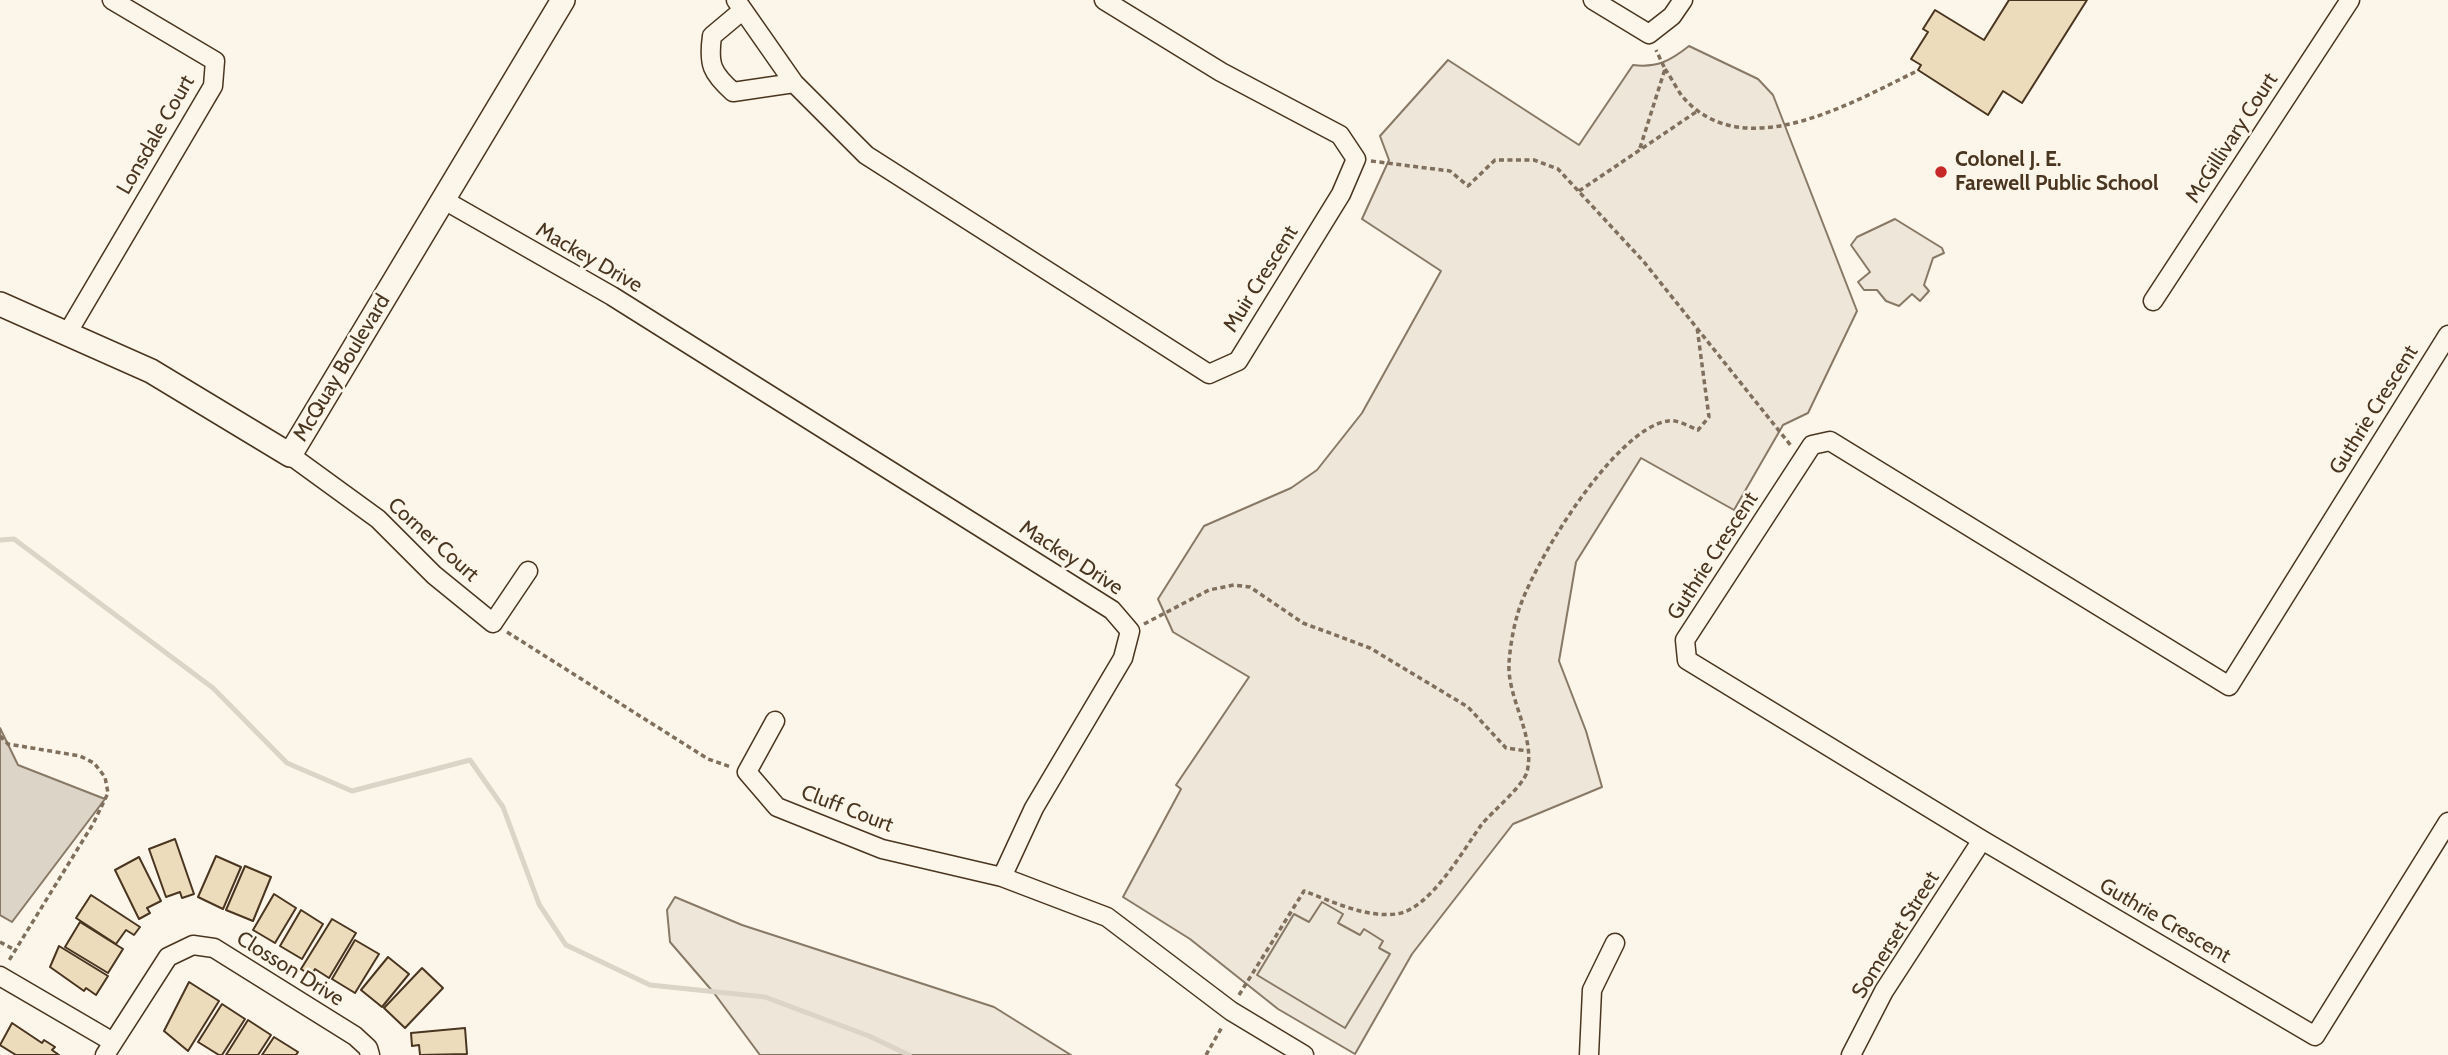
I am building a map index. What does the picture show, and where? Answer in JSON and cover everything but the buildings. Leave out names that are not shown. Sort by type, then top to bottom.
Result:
[{"type":"street","name":"Lonsdale Court","points":[[68,332],[213,86],[215,61],[112,0]]},
{"type":"street","name":"McQuay Boulevard","points":[[0,304],[151,371],[290,455],[563,0]]},
{"type":"street","points":[[1104,0],[1221,72],[1340,135],[1356,159]]},
{"type":"street","points":[[1593,0],[1649,34],[1672,16],[1683,0]]},
{"type":"street","name":"McGillivary Court","points":[[2153,301],[2350,0]]},
{"type":"street","name":"Muir Crescent","points":[[794,83],[733,92],[714,75],[710,54],[712,36],[739,5],[794,83],[866,155],[1209,374],[1238,361],[1341,194],[1356,159]]},
{"type":"street","name":"Mackey Drive","points":[[444,200],[623,303],[1089,595],[1112,610],[1130,631]]},
{"type":"street","name":"Guthrie Crescent","points":[[2448,335],[2230,686],[1830,441],[1812,445],[1685,640],[1687,660],[1982,840],[2315,1036],[2448,822]]},
{"type":"street","name":"Corner Court","points":[[290,455],[378,519],[434,575],[493,623]]},
{"type":"street","points":[[493,623],[528,571]]},
{"type":"street","points":[[1130,631],[1124,658],[1034,808],[1002,877],[1107,917],[1231,1011],[1304,1055]]},
{"type":"street","points":[[747,772],[775,721]]},
{"type":"street","name":"Cluff Court","points":[[747,772],[778,807],[882,849],[1002,877]]},
{"type":"street","name":"Somerset Street","points":[[1851,1055],[1884,991],[1982,840]]},
{"type":"street","points":[[1589,1055],[1592,990],[1615,943]]},
{"type":"street","name":"Closson Drive","points":[[109,1049],[168,957],[193,945],[214,948],[355,1036],[368,1048],[370,1055]]},
{"type":"street","points":[[4,969],[109,1049]]},
{"type":"path","points":[[1649,34],[1665,69],[1683,97],[1720,123],[1753,131],[1831,113],[1915,72]]},
{"type":"path","points":[[1639,150],[1665,69]]},
{"type":"path","points":[[1579,191],[1699,110]]},
{"type":"path","points":[[1356,159],[1450,171],[1468,186],[1495,160],[1534,160],[1558,169],[1644,262],[1802,460]]},
{"type":"path","points":[[1206,1055],[1304,891],[1355,909],[1396,914],[1436,889],[1485,821],[1527,775],[1528,751],[1509,666],[1517,616],[1532,578],[1592,481],[1630,441],[1648,428],[1671,420],[1698,430],[1705,425],[1709,417],[1697,327]]},
{"type":"path","points":[[1130,631],[1209,590],[1234,585],[1250,587],[1303,623],[1370,648],[1468,707],[1506,748],[1528,751]]},
{"type":"path","points":[[493,623],[708,759],[747,772]]},
{"type":"path","points":[[0,736],[15,746],[80,756],[94,763],[105,777],[108,793],[93,824],[4,969]]},
{"type":"path","points":[[0,942],[15,950]]},
{"type":"shaded area","points":[[1689,46],[1758,79],[1773,95],[1857,311],[1808,413],[1783,425],[1734,510],[1641,458],[1576,562],[1559,661],[1586,731],[1602,787],[1513,824],[1412,954],[1355,1054],[1278,1009],[1190,939],[1123,897],[1181,789],[1176,785],[1249,677],[1173,632],[1158,599],[1204,526],[1291,488],[1317,470],[1362,413],[1441,271],[1362,219],[1389,160],[1380,136],[1448,60],[1579,145],[1633,65],[1663,62]]},
{"type":"shaded area","points":[[1895,219],[1942,248],[1944,253],[1933,258],[1924,285],[1929,291],[1920,301],[1912,294],[1899,306],[1886,301],[1877,290],[1864,290],[1858,282],[1870,272],[1851,245],[1857,237]]},
{"type":"shaded area","points":[[0,728],[18,765],[105,799],[12,922],[0,915]]},
{"type":"shaded area","points":[[675,897],[742,925],[994,1007],[1071,1055],[760,1055],[714,993],[670,942],[667,910]]},
{"type":"shaded area","points":[[1322,902],[1343,914],[1338,923],[1360,935],[1364,929],[1383,941],[1379,948],[1390,954],[1345,1028],[1257,975],[1294,914],[1309,922]]},
{"type":"waterway","points":[[0,540],[14,539],[213,688],[287,763],[352,791],[470,760],[503,807],[539,904],[566,945],[650,985],[765,997],[869,1036],[909,1055]]},
{"type":"place","name":"Colonel J. E. Farewell Public School","points":[[1941,172]]}]
